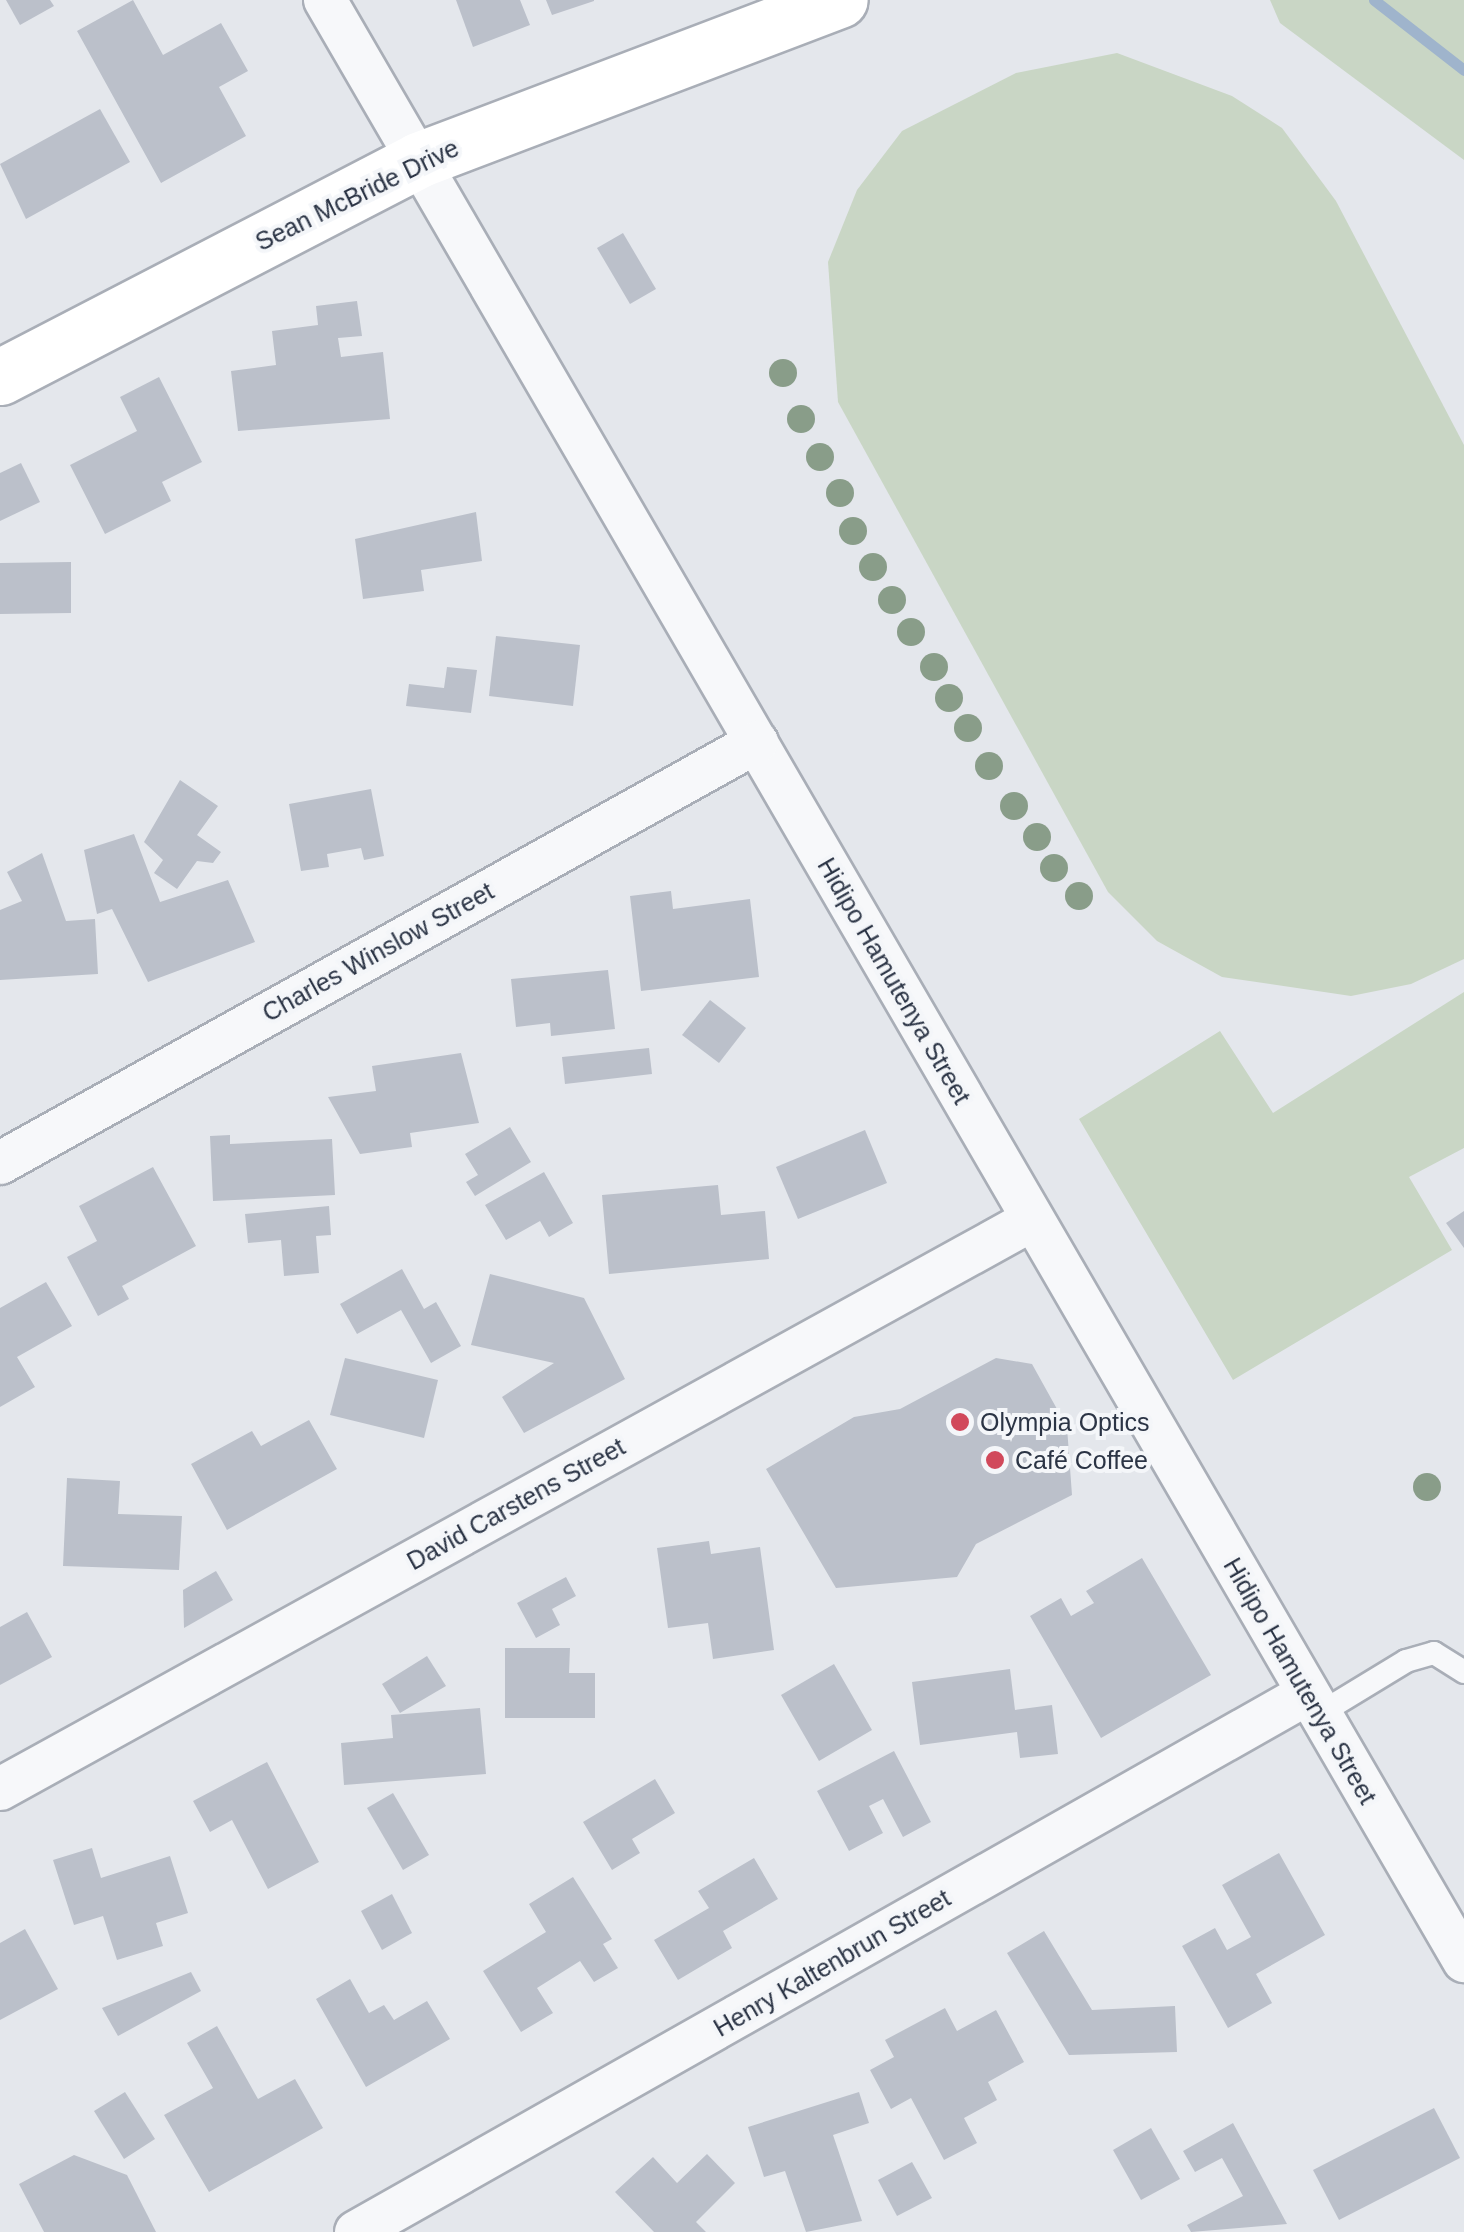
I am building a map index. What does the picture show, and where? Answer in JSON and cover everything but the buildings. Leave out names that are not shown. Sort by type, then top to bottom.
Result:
[{"type":"main road","name":"Sean McBride Drive","points":[[0,377],[418,160],[840,0]]},
{"type":"street","name":"Hidipo Hamutenya Street","points":[[325,0],[1464,1961]]},
{"type":"street","name":"Charles Winslow Street","points":[[0,1163],[757,742]]},
{"type":"street","name":"David Carstens Street","points":[[0,1789],[1032,1220]]},
{"type":"street","name":"Henry Kaltenbrun Street","points":[[356,2232],[1313,1704]]},
{"type":"lane","points":[[1313,1704],[1406,1661],[1434,1654],[1464,1672]]},
{"type":"green space","points":[[1270,0],[1464,0],[1464,160],[1280,23]]},
{"type":"green space","points":[[1117,53],[1232,96],[1282,128],[1336,201],[1464,445],[1464,959],[1411,984],[1351,996],[1222,977],[1157,941],[1108,892],[838,402],[828,262],[857,190],[902,131],[1016,73]]},
{"type":"green space","points":[[1464,992],[1464,1148],[1409,1177],[1452,1250],[1233,1380],[1079,1119],[1220,1031],[1273,1113]]},
{"type":"waterway","points":[[1374,0],[1464,70]]},
{"type":"place","name":"Olympia Optics","points":[[960,1422]]},
{"type":"place","name":"Café Coffee","points":[[995,1460]]}]
